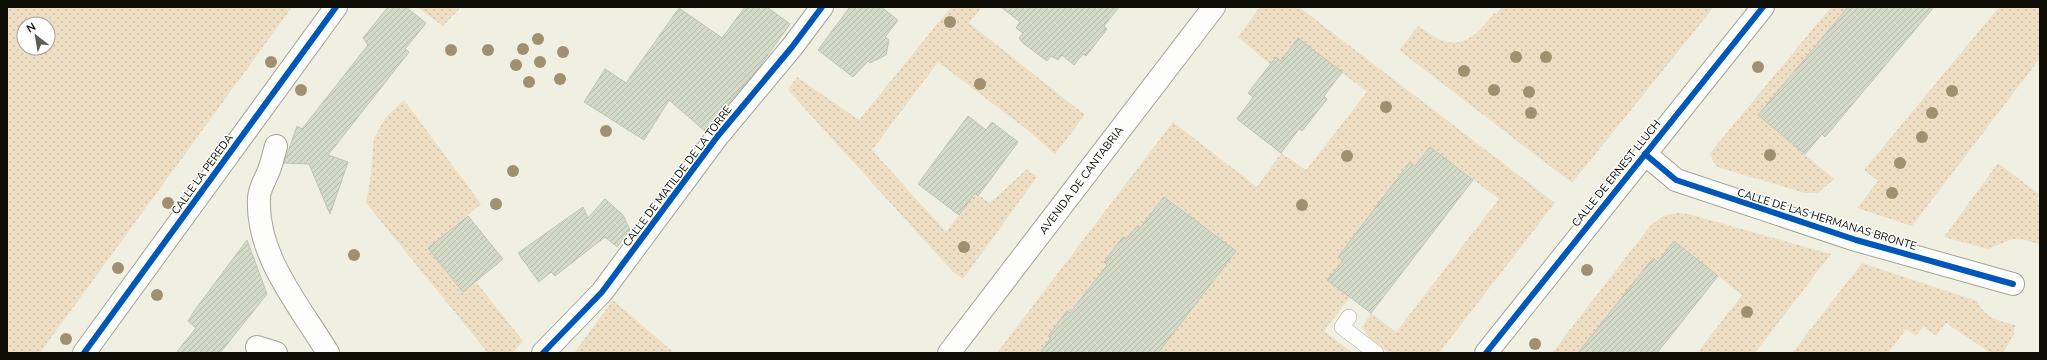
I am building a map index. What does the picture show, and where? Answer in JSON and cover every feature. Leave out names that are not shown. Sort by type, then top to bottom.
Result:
[{"type":"street","name":"CALLE LA PEREDA","points":[[84,353],[336,7]]},
{"type":"street","name":"CALLE DE MATILDE DE LA TORRE","points":[[543,353],[602,292],[717,137],[792,47],[822,7]]},
{"type":"street","name":"AVENIDA DE CANTABRIA","points":[[949,353],[1214,7]]},
{"type":"street","name":"CALLE DE ERNEST LLUCH","points":[[1486,353],[1763,7]]},
{"type":"street","points":[[276,146],[259,197],[260,218],[265,242],[306,320],[328,353]]},
{"type":"street","name":"CALLE DE LAS HERMANAS BRONTE","points":[[1645,154],[1676,180],[1856,240],[2013,284]]},
{"type":"lane","points":[[1349,317],[1342,327],[1376,353]]},
{"type":"shaded area","points":[[7,7],[292,7],[40,353],[7,353]]},
{"type":"shaded area","points":[[417,7],[461,7],[443,26]]},
{"type":"shaded area","points":[[951,7],[982,7],[969,23],[1085,115],[1055,154],[1025,128],[938,62],[872,150],[946,232],[975,193],[990,203],[1027,169],[1037,177],[963,279],[953,272],[788,90],[797,77],[859,120]]},
{"type":"shaded area","points":[[1260,7],[1299,7],[1555,203],[1439,353],[1389,353],[1368,336],[1362,327],[1371,313],[1396,332],[1499,199],[1430,147],[1415,166],[1410,162],[1399,176],[1404,181],[1391,188],[1382,198],[1370,224],[1365,221],[1355,235],[1354,246],[1348,243],[1338,256],[1343,261],[1328,280],[1350,297],[1324,331],[1353,353],[1158,353],[1236,251],[1164,197],[1140,228],[1136,226],[1126,239],[1123,237],[1088,289],[1048,336],[1051,338],[1041,352],[1042,353],[997,353],[1173,122],[1257,187],[1281,153],[1306,170],[1367,92],[1298,39],[1281,61],[1276,57],[1270,64],[1238,37]]},
{"type":"shaded area","points":[[1502,7],[1714,7],[1572,183],[1399,50],[1418,26],[1441,40],[1459,42],[1468,39]]},
{"type":"shaded area","points":[[1831,7],[1848,7],[1758,115],[1834,179],[1818,193],[1805,193],[1717,167],[1710,153]]},
{"type":"shaded area","points":[[1999,7],[2040,7],[2040,58],[1912,226],[1857,208],[1878,181],[1864,170]]},
{"type":"shaded area","points":[[404,100],[481,204],[428,248],[463,291],[476,282],[523,341],[513,353],[488,353],[366,203],[370,181],[374,138],[386,117]]},
{"type":"shaded area","points":[[1998,163],[2040,195],[2036,199],[2040,202],[2040,244],[2021,239],[2012,239],[1988,249],[1944,237]]},
{"type":"shaded area","points":[[1677,213],[1688,214],[1831,254],[1755,353],[1697,353],[1742,295],[1674,241],[1658,262],[1653,258],[1582,353],[1552,353],[1650,226],[1663,216]]},
{"type":"shaded area","points":[[1862,263],[1977,301],[1980,307],[1988,315],[1998,320],[2015,325],[2014,334],[2003,353],[1991,353],[1946,323],[1936,336],[1923,326],[1916,336],[1906,329],[1888,353],[1792,353]]},
{"type":"shaded area","points":[[613,300],[674,353],[574,353]]},
{"type":"building","points":[[388,7],[406,7],[426,23],[405,49],[409,52],[328,155],[348,162],[330,214],[309,164],[284,163],[297,126],[302,129],[368,45],[363,38]]},
{"type":"building","points":[[745,7],[767,7],[790,24],[760,66],[705,131],[669,100],[644,140],[584,102],[605,69],[626,83],[679,8],[722,38]]},
{"type":"building","points":[[850,7],[881,7],[898,20],[885,37],[889,40],[886,55],[870,63],[868,61],[853,77],[818,50]]},
{"type":"building","points":[[1001,7],[1119,7],[1104,26],[1107,29],[1086,56],[1083,54],[1074,65],[1062,55],[1058,60],[1051,56],[1047,61],[1023,43],[1019,38],[1023,33],[1016,28],[1020,22]]},
{"type":"building","points":[[1848,7],[1934,7],[1825,137],[1822,134],[1805,154],[1758,115]]},
{"type":"building","points":[[1298,38],[1342,72],[1324,96],[1327,99],[1302,131],[1299,129],[1281,153],[1237,119],[1253,97],[1248,93],[1276,57],[1281,61]]},
{"type":"building","points":[[968,116],[986,130],[992,122],[1018,142],[978,196],[975,193],[959,215],[918,184]]},
{"type":"building","points":[[1430,147],[1473,180],[1371,313],[1327,280],[1343,261],[1338,257],[1410,162],[1415,166]]},
{"type":"building","points":[[1164,197],[1236,251],[1158,353],[1040,353],[1051,338],[1048,336],[1067,311],[1070,313],[1107,265],[1104,262],[1123,237],[1126,239],[1137,226],[1140,228]]},
{"type":"building","points":[[605,199],[623,215],[630,230],[617,247],[605,237],[555,276],[551,272],[539,282],[518,253],[583,207],[588,218]]},
{"type":"building","points":[[468,216],[503,259],[463,292],[428,248]]},
{"type":"building","points":[[247,240],[267,294],[220,353],[176,353],[196,328],[188,321]]},
{"type":"building","points":[[1674,241],[1718,276],[1657,353],[1578,353],[1653,258],[1658,262]]},
{"type":"cycle path","points":[[84,353],[336,7]]},
{"type":"cycle path","points":[[543,353],[602,292],[717,137],[792,47],[822,7]]},
{"type":"cycle path","points":[[1486,353],[1763,7]]},
{"type":"cycle path","points":[[1645,154],[1676,180],[1856,240],[2013,284]]}]
